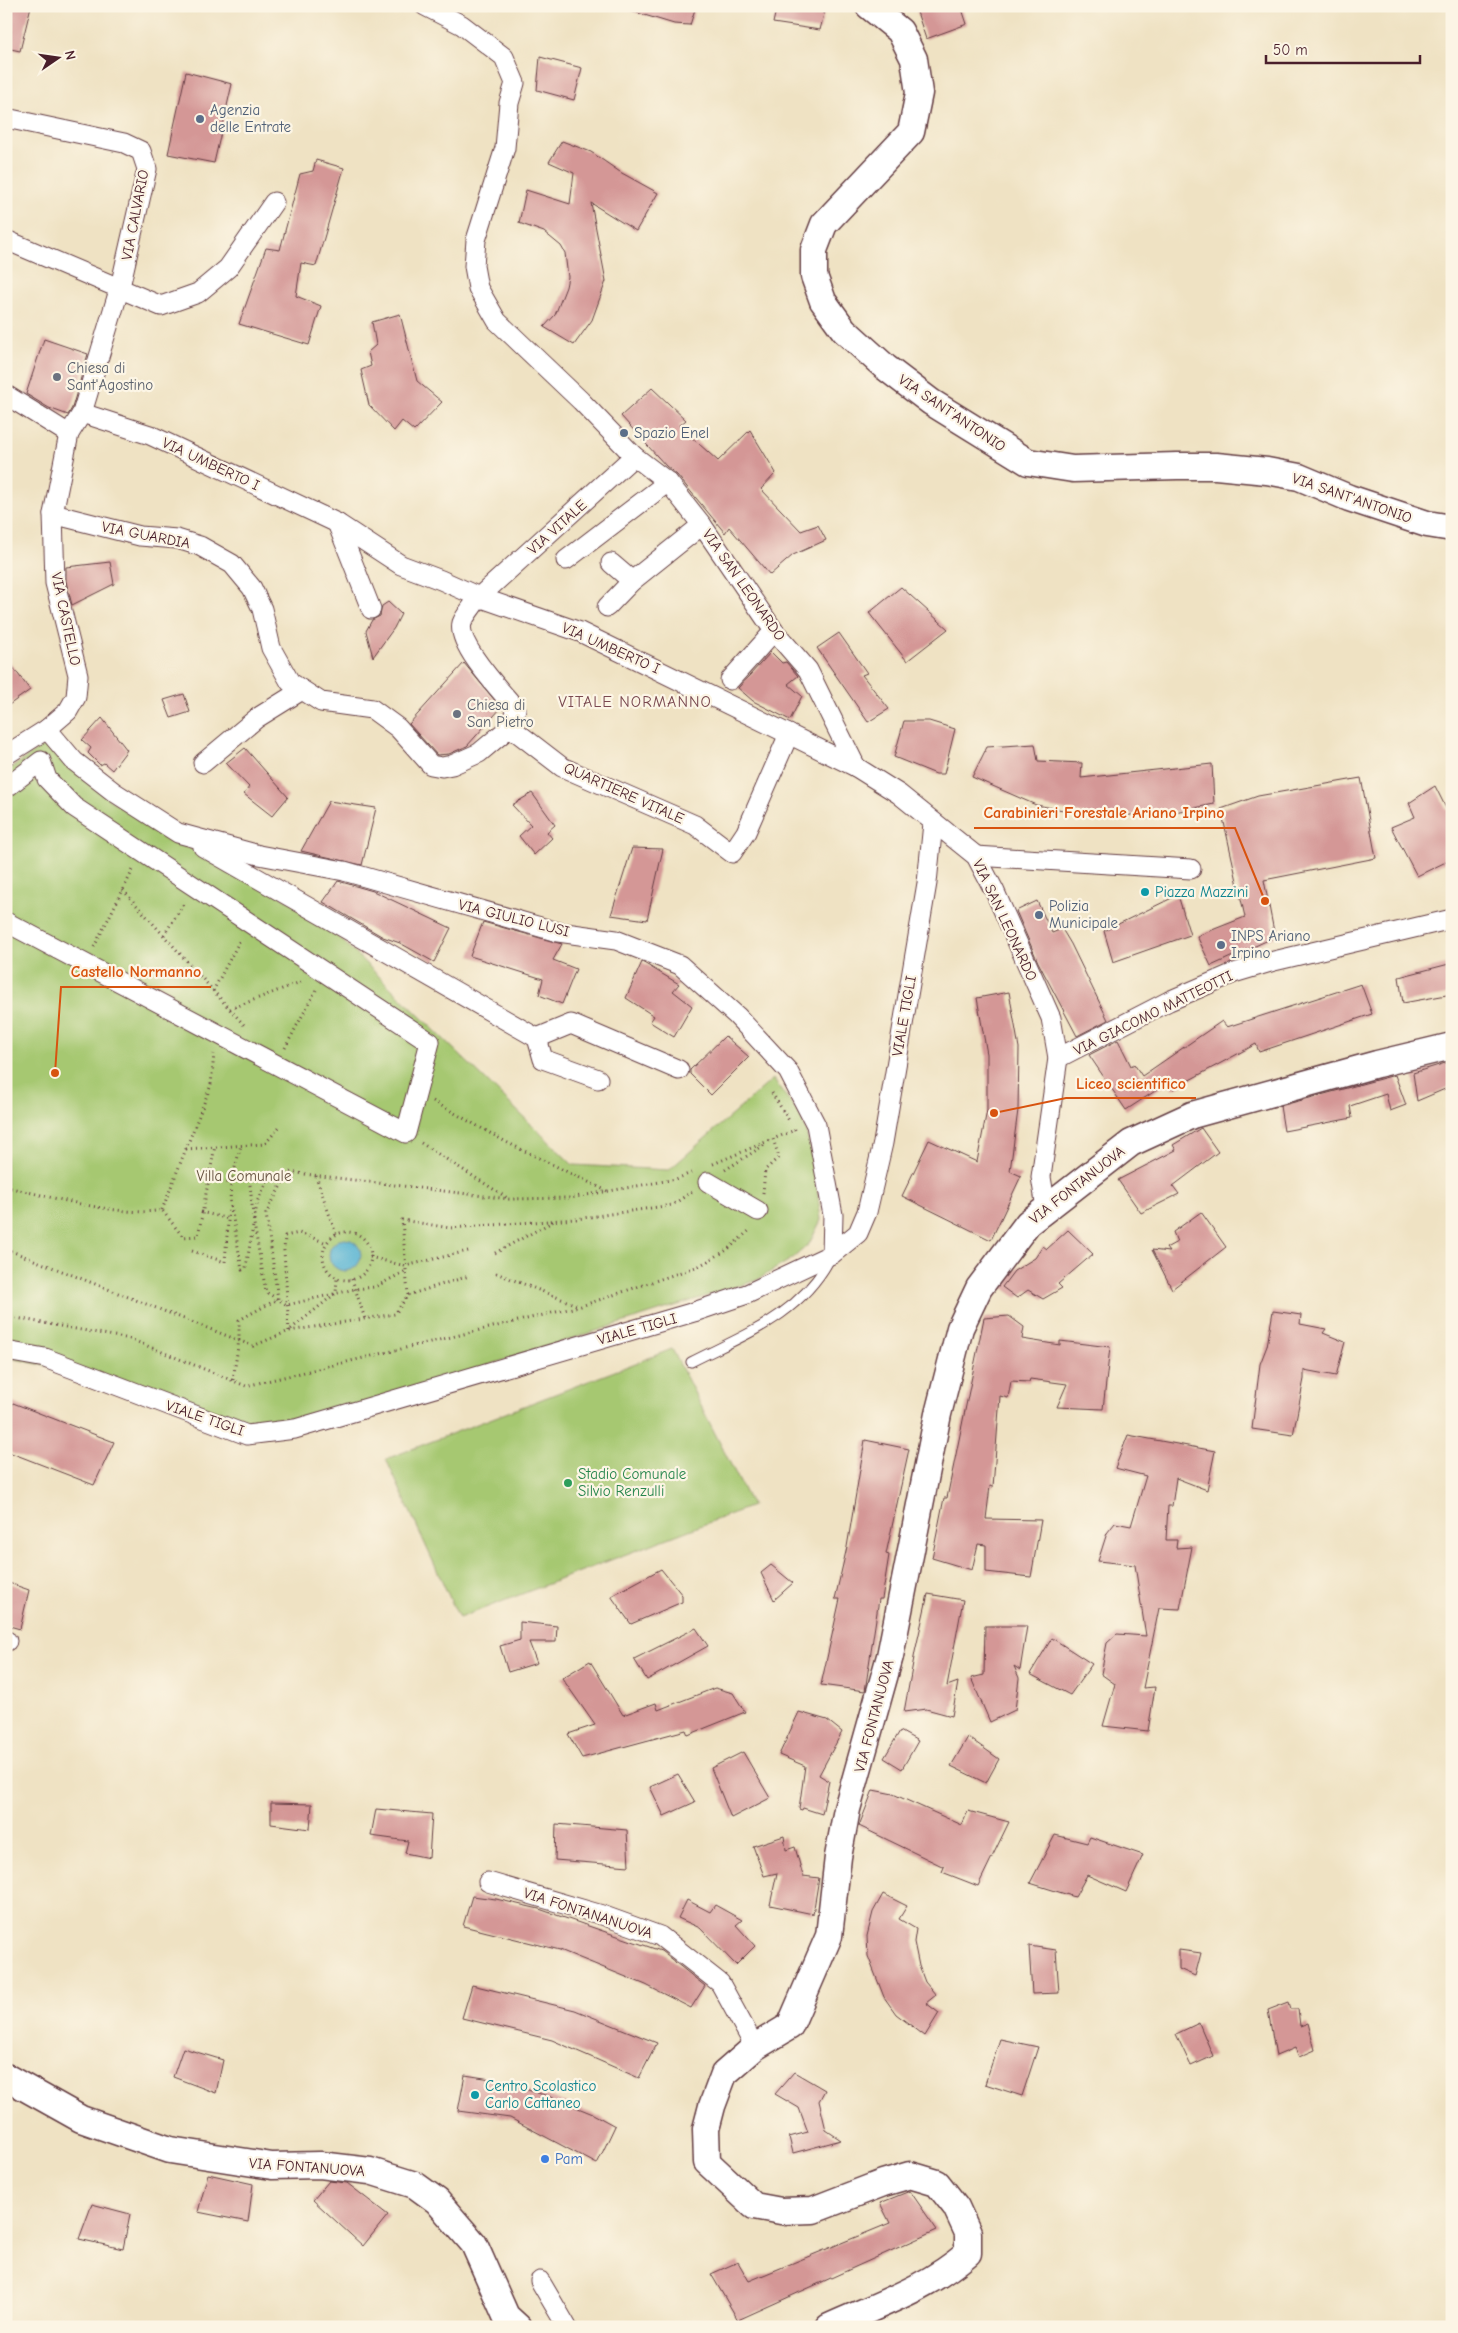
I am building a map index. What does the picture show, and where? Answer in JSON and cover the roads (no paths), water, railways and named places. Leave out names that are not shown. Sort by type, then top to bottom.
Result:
[{"type":"street","name":"VIA SAN LEONARDO","points":[[425,6],[462,25],[504,57],[515,83],[509,103],[505,148],[476,240],[474,266],[478,288],[496,321],[582,401],[634,456],[668,482],[702,525],[774,631],[808,670],[856,767],[899,794],[976,856],[995,892],[1051,1018],[1058,1058],[1041,1177],[1046,1208]]},
{"type":"street","name":"VIA SANT'ANTONIO","points":[[869,6],[900,31],[914,59],[919,93],[911,132],[824,224],[814,250],[814,276],[823,301],[844,330],[931,402],[1028,462],[1073,469],[1216,466],[1267,471],[1299,477],[1349,498],[1427,524],[1452,528]]},
{"type":"street","name":"VIA CALVARIO","points":[[6,118],[124,143],[141,151],[147,169],[120,287],[82,413]]},
{"type":"street","points":[[6,240],[161,306],[198,292],[228,268],[274,202]]},
{"type":"street","points":[[6,395],[68,434]]},
{"type":"street","name":"VIA CASTELLO","points":[[47,729],[68,711],[76,697],[78,675],[55,583],[53,514],[68,434],[82,413]]},
{"type":"street","name":"VIA UMBERTO I","points":[[82,413],[150,435],[337,523],[401,565],[479,597],[580,632],[856,767]]},
{"type":"street","name":"VIA VITALE","points":[[479,597],[634,456]]},
{"type":"street","points":[[566,560],[668,482]]},
{"type":"street","name":"VIA GUARDIA","points":[[53,514],[140,536],[177,539],[200,546],[232,564],[252,588],[262,609],[271,648],[290,682],[321,702],[372,709],[398,728],[430,765],[442,767],[479,753],[510,727]]},
{"type":"street","points":[[337,523],[371,609]]},
{"type":"street","points":[[607,607],[632,581],[702,525]]},
{"type":"street","points":[[611,564],[632,581]]},
{"type":"street","points":[[479,597],[462,623],[462,636],[473,655],[516,709],[510,727]]},
{"type":"street","points":[[730,680],[774,631]]},
{"type":"street","points":[[203,763],[257,718],[302,690]]},
{"type":"street","name":"QUARTIERE VITALE","points":[[510,727],[562,767],[695,825],[732,853],[746,832],[789,734]]},
{"type":"street","points":[[6,755],[47,729]]},
{"type":"street","name":"VIA GIULIO LUSI","points":[[47,729],[74,761],[114,792],[178,833],[260,856],[344,871],[558,932],[616,940],[680,965],[737,1016],[788,1071],[816,1125],[833,1215],[832,1254]]},
{"type":"street","points":[[6,788],[41,761],[47,779],[74,807],[430,1042],[406,1133],[6,922]]},
{"type":"street","name":"VIALE TIGLI","points":[[6,1351],[45,1358],[248,1434],[286,1430],[694,1312],[747,1294],[832,1254],[858,1234],[866,1212],[883,1143],[926,883],[933,822]]},
{"type":"street","points":[[178,833],[536,1038],[543,1058],[598,1080]]},
{"type":"street","points":[[976,856],[1191,869]]},
{"type":"street","name":"VIA GIACOMO MATTEOTTI","points":[[1058,1058],[1169,1002],[1234,973],[1274,961],[1452,918]]},
{"type":"street","points":[[536,1038],[571,1024],[679,1070]]},
{"type":"street","name":"VIA FONTANUOVA","points":[[829,2327],[904,2293],[953,2266],[968,2253],[968,2233],[956,2207],[936,2182],[910,2176],[883,2183],[809,2211],[780,2211],[754,2206],[707,2162],[706,2129],[724,2074],[755,2048],[790,2026],[829,1936],[838,1857],[847,1809],[890,1656],[938,1414],[960,1328],[979,1288],[1028,1223],[1131,1143],[1192,1115],[1378,1064],[1452,1046]]},
{"type":"street","points":[[704,1173],[758,1211]]},
{"type":"street","name":"VIA FONTANANUOVA","points":[[488,1882],[602,1915],[660,1936],[720,1983],[755,2048]]},
{"type":"street","name":"VIA FONTANUOVA","points":[[6,2077],[82,2119],[170,2150],[272,2166],[320,2165],[370,2171],[415,2185],[437,2201],[474,2244],[506,2316],[518,2327]]},
{"type":"street","points":[[540,2281],[567,2327]]},
{"type":"lane","points":[[691,1362],[774,1320],[801,1298],[820,1277],[832,1254]]},
{"type":"water","points":[[345,1239],[356,1244],[361,1255],[356,1266],[345,1271],[334,1266],[329,1255],[334,1244]]},
{"type":"place","name":"Agenzia delle Entrate","points":[[200,119]]},
{"type":"place","name":"Chiesa di Sant'Agostino","points":[[57,377]]},
{"type":"place","name":"Spazio Enel","points":[[624,433]]},
{"type":"place","name":"Chiesa di San Pietro","points":[[457,714]]},
{"type":"place","name":"Piazza Mazzini","points":[[1145,892]]},
{"type":"place","name":"Carabinieri Forestale Ariano Irpino","points":[[1265,901]]},
{"type":"place","name":"Polizia Municipale","points":[[1039,915]]},
{"type":"place","name":"INPS Ariano Irpino","points":[[1221,945]]},
{"type":"place","name":"Castello Normanno","points":[[55,1073]]},
{"type":"place","name":"Liceo scientifico","points":[[994,1113]]},
{"type":"place","name":"Stadio Comunale Silvio Renzulli","points":[[568,1483]]},
{"type":"place","name":"Centro Scolastico Carlo Cattaneo","points":[[475,2095]]},
{"type":"place","name":"Pam","points":[[545,2159]]},
{"type":"district","name":"VITALE NORMANNO","points":[[635,702]]},
{"type":"park label","name":"Villa Comunale","points":[[244,1176]]}]
